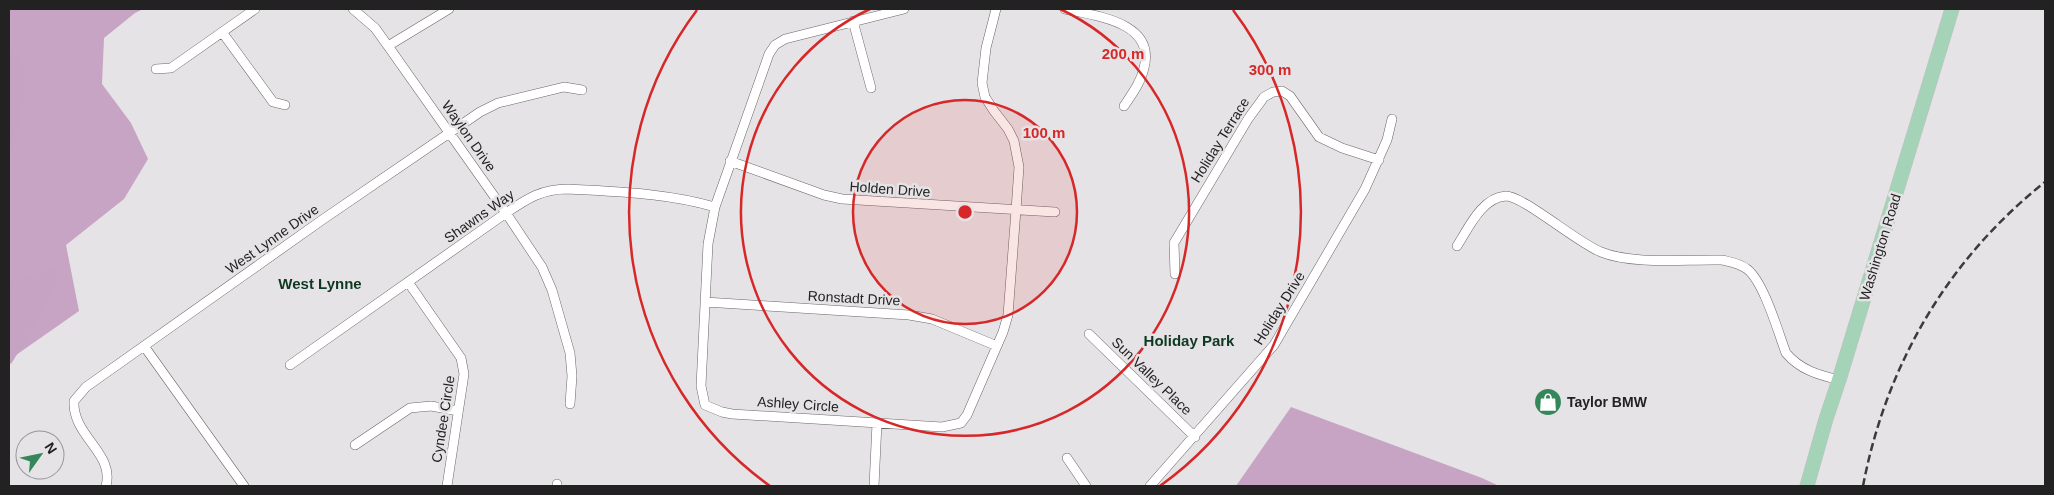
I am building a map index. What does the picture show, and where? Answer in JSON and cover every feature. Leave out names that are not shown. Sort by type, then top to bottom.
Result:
[{"type":"main road","name":"Washington Road","points":[[1807,486],[1952,9]]},
{"type":"street","points":[[156,69],[170,68],[255,9]]},
{"type":"street","name":"Waylon Drive","points":[[353,9],[375,28],[542,267],[552,290],[570,353],[572,376],[570,404]]},
{"type":"street","points":[[388,46],[448,9]]},
{"type":"street","name":"Ashley Circle","points":[[904,9],[796,35],[775,45],[769,54],[715,207],[708,244],[700,379],[705,405],[713,409],[732,414],[942,427],[961,423],[972,407],[1008,315],[1019,167],[1014,141],[985,97],[982,83],[986,48],[996,9]]},
{"type":"street","points":[[1065,9],[1108,19],[1127,26],[1143,43],[1146,54],[1144,68],[1139,82],[1124,106]]},
{"type":"street","points":[[853,21],[871,88]]},
{"type":"street","points":[[222,32],[273,102],[285,105]]},
{"type":"street","name":"West Lynne Drive","points":[[106,486],[107,470],[75,418],[74,401],[86,387],[480,112],[498,103],[564,87],[582,90]]},
{"type":"street","name":"Holiday Terrace","points":[[1175,274],[1174,243],[1248,119],[1264,96],[1282,91],[1290,96],[1319,136],[1342,148],[1379,160]]},
{"type":"street","name":"Holiday Drive","points":[[1150,486],[1274,345],[1366,189],[1379,160],[1392,119]]},
{"type":"street","name":"Holden Drive","points":[[730,161],[824,195],[842,199],[1055,212]]},
{"type":"street","name":"Shawns Way","points":[[290,365],[506,213],[539,193],[552,189],[568,189],[667,196],[687,199],[715,207]]},
{"type":"street","points":[[1456,246],[1486,204],[1495,198],[1507,196],[1524,204],[1579,241],[1601,252],[1630,259],[1722,260],[1736,262],[1748,269],[1757,280],[1786,353],[1793,363],[1807,370],[1839,380]]},
{"type":"street","name":"Cyndee Circle","points":[[408,282],[461,358],[464,374],[447,486]]},
{"type":"street","name":"Ronstadt Drive","points":[[704,302],[909,315],[932,319],[996,346]]},
{"type":"street","name":"Sun Valley Place","points":[[1089,334],[1195,437]]},
{"type":"street","points":[[144,346],[244,486]]},
{"type":"street","points":[[355,445],[410,408],[430,406],[458,411]]},
{"type":"street","points":[[874,486],[878,423]]},
{"type":"street","points":[[1067,458],[1086,486]]},
{"type":"shaded area","points":[[9,9],[143,9],[135,13],[104,38],[102,84],[131,123],[148,159],[124,199],[66,245],[79,311],[9,360]]},
{"type":"shaded area","points":[[20,55],[25,70],[22,110],[9,148],[9,56]]},
{"type":"shaded area","points":[[54,267],[56,284],[39,319],[11,364],[9,362],[9,284]]},
{"type":"shaded area","points":[[1291,407],[1482,478],[1499,486],[1236,486]]},
{"type":"railway","points":[[1863,486],[1873,441],[1888,398],[1905,357],[1926,317],[1951,280],[1979,245],[2010,212],[2045,182]]},
{"type":"place","name":"Taylor BMW","points":[[1548,402]]},
{"type":"district","name":"West Lynne","points":[[320,284]]},
{"type":"district","name":"Holiday Park","points":[[1189,341]]}]
